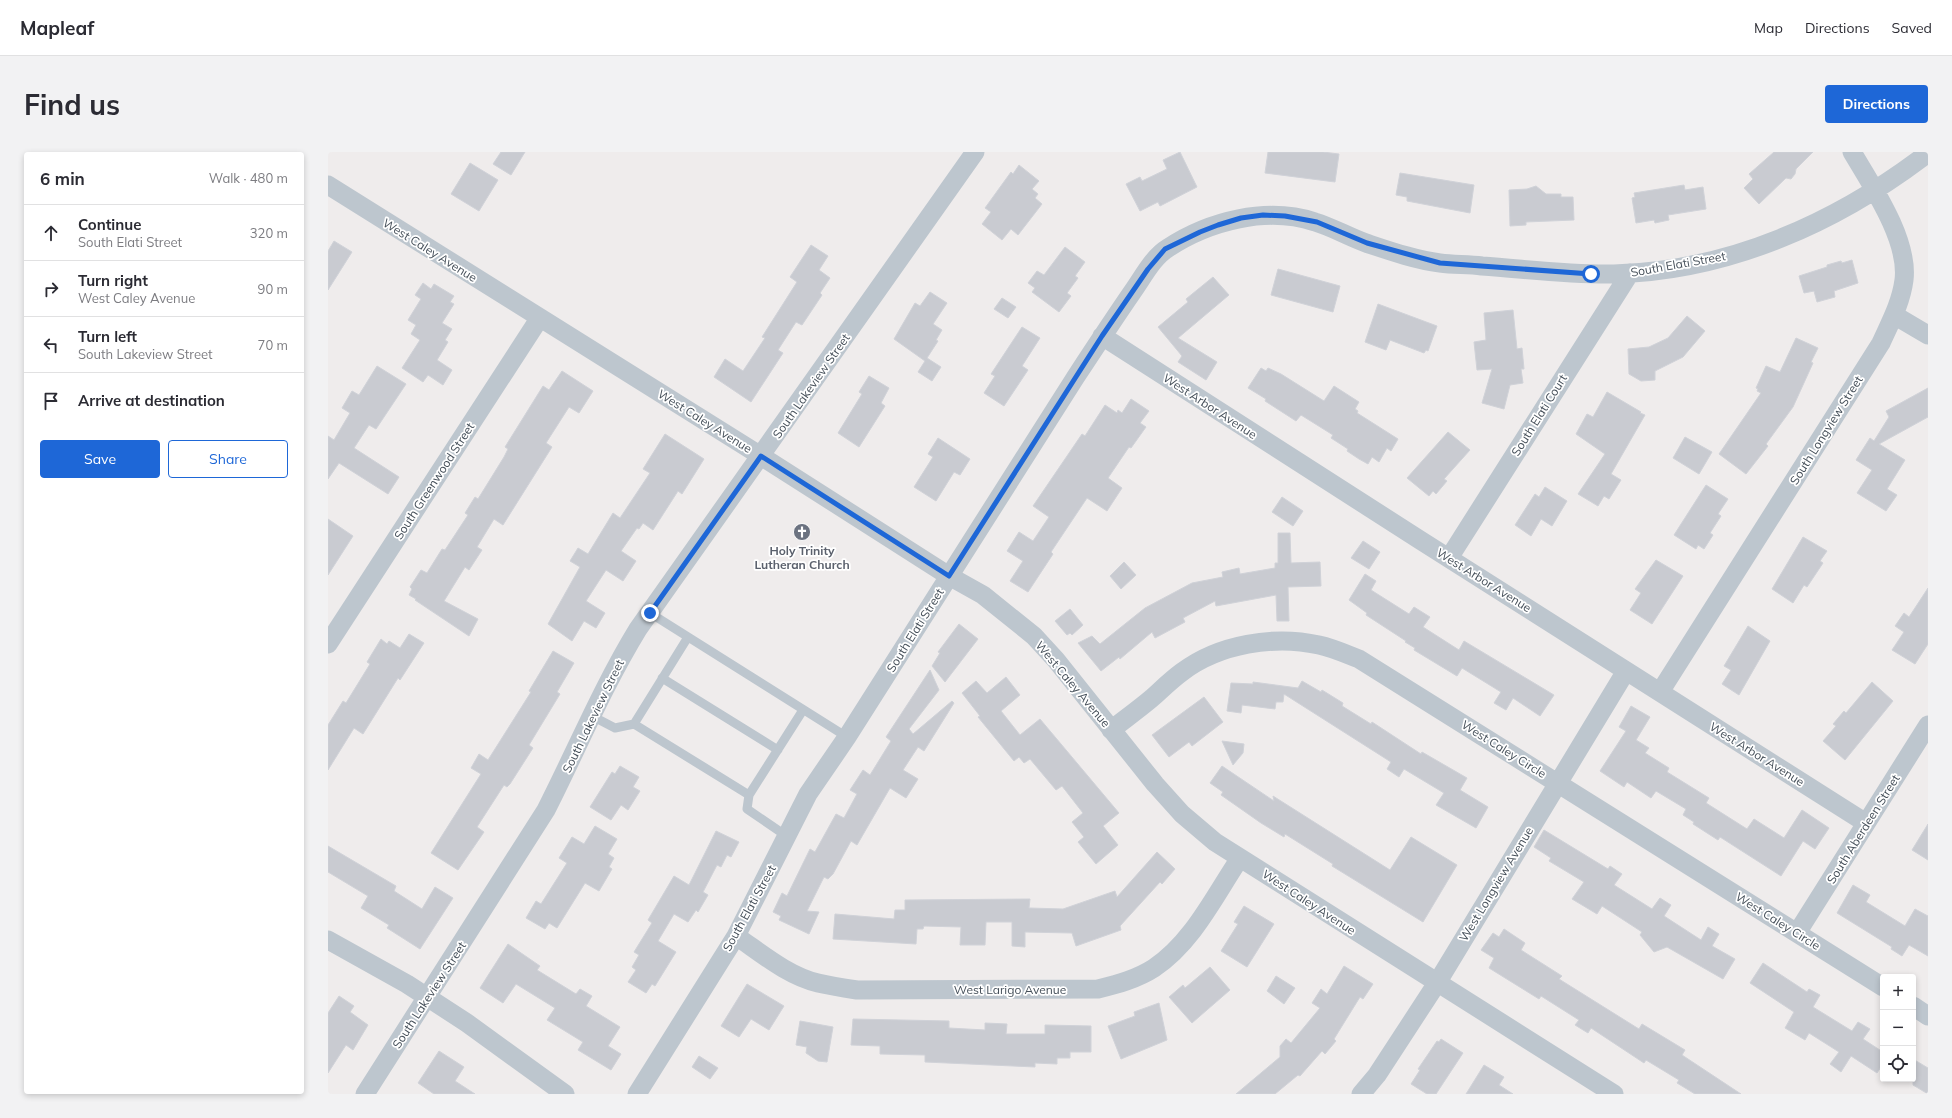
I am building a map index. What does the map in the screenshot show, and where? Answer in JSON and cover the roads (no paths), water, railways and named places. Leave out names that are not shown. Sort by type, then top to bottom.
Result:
[{"type":"street","name":"South Lakeview Street","points":[[365,1094],[546,810],[590,715],[615,667],[650,613],[975,152]]},
{"type":"street","name":"South Longview Street","points":[[1660,692],[1881,343],[1894,315],[1904,280],[1900,240],[1874,189],[1852,152]]},
{"type":"street","name":"South Elati Street","points":[[637,1094],[736,936],[788,837],[808,794],[1102,336],[1148,269],[1165,249],[1218,225],[1241,218],[1263,215],[1291,217],[1317,222],[1367,243],[1440,263],[1546,272],[1591,274],[1630,273],[1657,270],[1712,260],[1774,241],[1842,211],[1928,153]]},
{"type":"street","name":"West Caley Avenue","points":[[328,185],[539,319],[761,456],[949,576],[983,595],[1034,636],[1056,660],[1154,784],[1182,814],[1215,842],[1614,1094]]},
{"type":"street","name":"South Elati Court","points":[[1449,558],[1630,273]]},
{"type":"street","points":[[1894,315],[1928,335]]},
{"type":"street","name":"South Greenwood Street","points":[[328,644],[539,319]]},
{"type":"street","name":"West Arbor Avenue","points":[[1102,336],[1866,823]]},
{"type":"street","name":"West Caley Circle","points":[[1111,730],[1183,671],[1199,662],[1241,645],[1280,640],[1319,645],[1359,659],[1880,985]]},
{"type":"street","name":"West Longview Avenue","points":[[1361,1094],[1377,1075],[1437,983],[1626,671]]},
{"type":"street","name":"South Aberdeen Street","points":[[1797,933],[1928,725]]},
{"type":"street","name":"West Larigo Avenue","points":[[736,936],[791,971],[818,983],[839,988],[857,990],[1098,989],[1122,983],[1138,976],[1164,960],[1191,933],[1240,858]]},
{"type":"street","points":[[328,940],[407,984],[467,1023],[565,1094]]},
{"type":"street","points":[[1916,1008],[1928,1016]]},
{"type":"lane","points":[[650,613],[846,737]]},
{"type":"lane","points":[[634,724],[688,637]]},
{"type":"lane","points":[[662,678],[778,750]]},
{"type":"lane","points":[[788,837],[747,809],[749,795],[803,710]]},
{"type":"lane","points":[[590,715],[615,728],[634,724],[749,795]]},
{"type":"place","name":"Holy Trinity Lutheran Church","points":[[802,532]]}]
